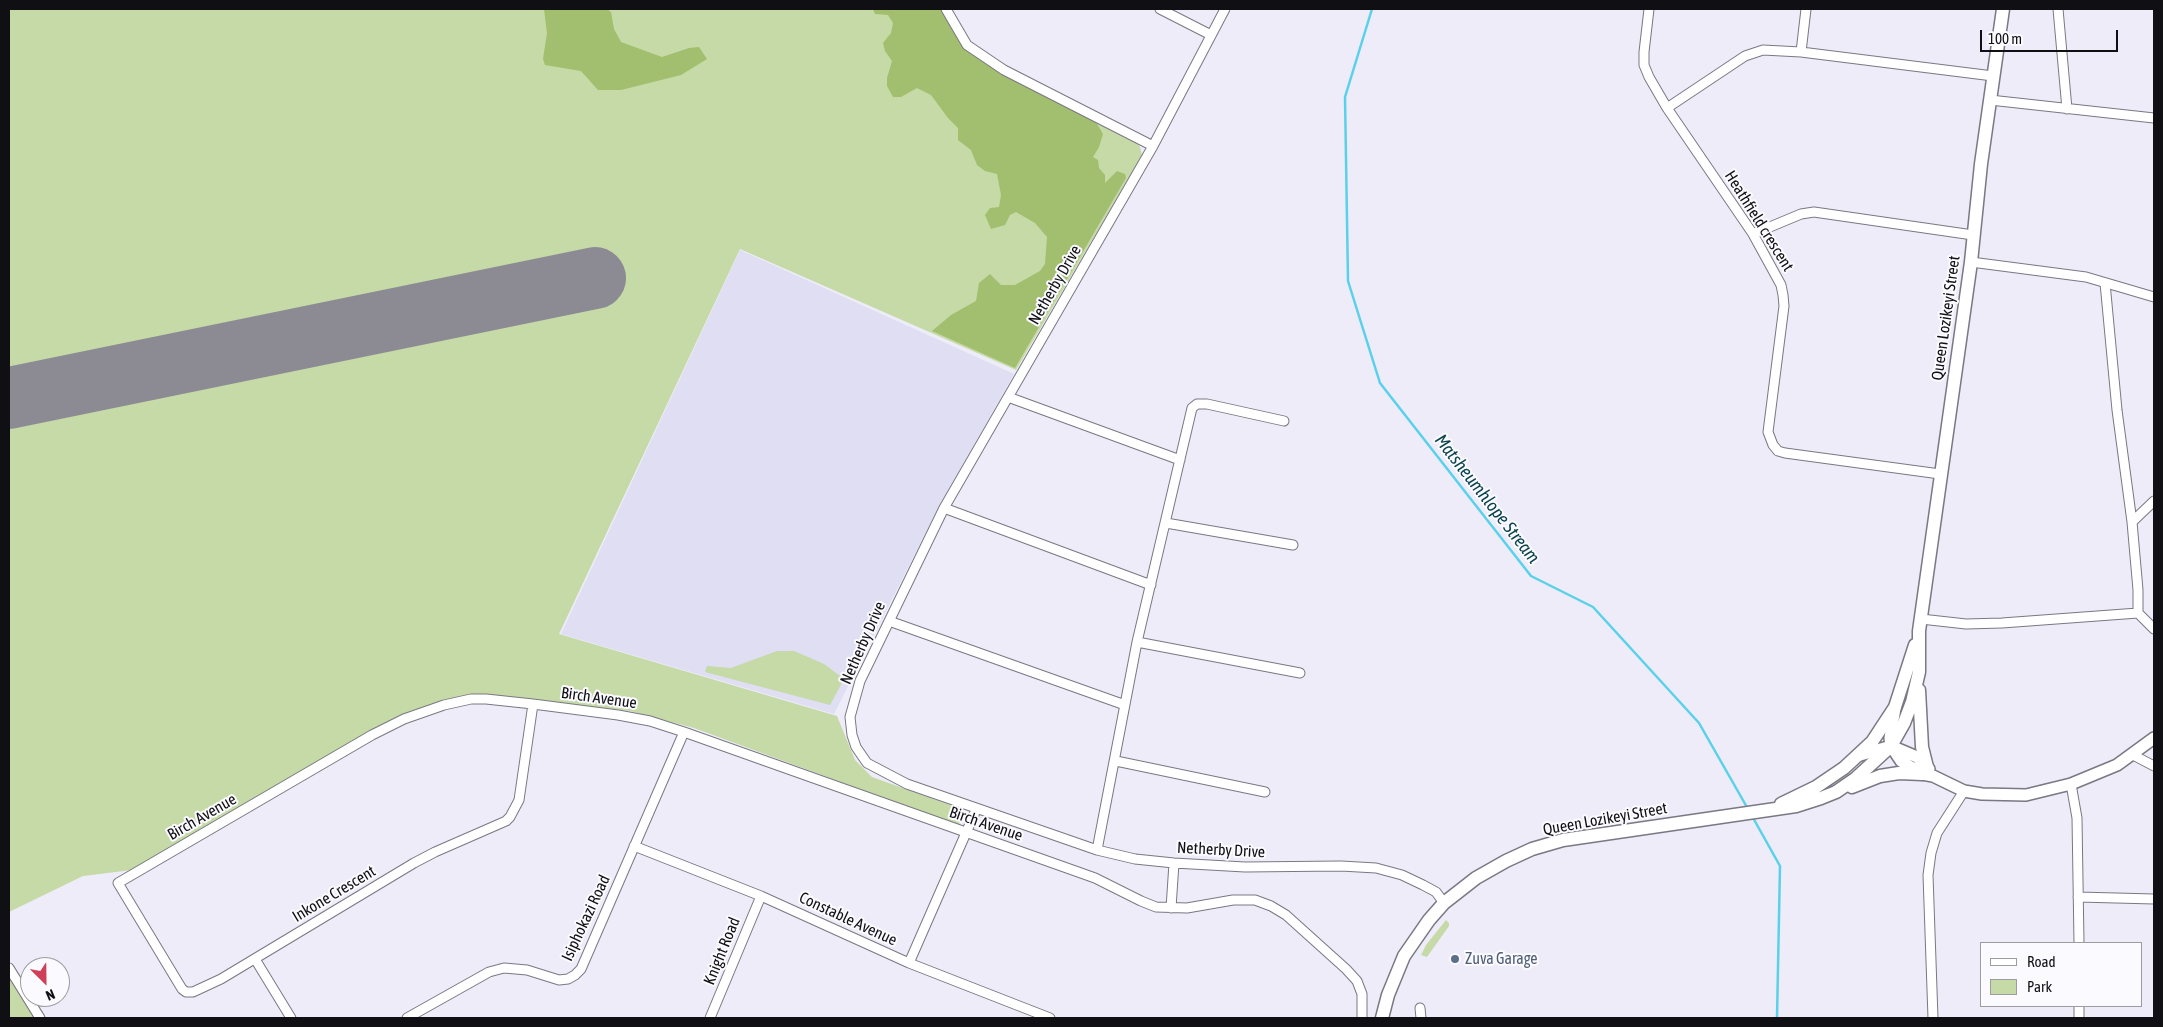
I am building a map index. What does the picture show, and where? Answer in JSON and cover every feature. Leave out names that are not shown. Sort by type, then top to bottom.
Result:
[{"type":"main road","name":"Queen Lozikeyi Street","points":[[1382,1018],[1388,995],[1404,956],[1418,934],[1444,903],[1476,878],[1532,849],[1564,840],[1796,806],[1836,792],[1856,779],[1891,746],[1912,702],[1919,672],[1920,625],[1971,262],[1993,76],[2003,9]]},
{"type":"main road","name":"Queen Lozikeyi Street","points":[[1769,810],[1816,787],[1857,756],[1872,742],[1895,707],[1920,625]]},
{"type":"main road","points":[[1836,792],[1880,776],[1928,772],[1922,747],[1919,672]]},
{"type":"street","points":[[946,9],[968,45],[1004,70],[1153,146]]},
{"type":"street","points":[[1160,9],[1211,35]]},
{"type":"street","name":"Netherby Drive","points":[[1225,9],[1153,146],[944,508],[860,681],[852,705],[850,726],[856,747],[867,763],[884,774],[976,810],[1097,850],[1135,859],[1174,863],[1245,867],[1341,866],[1376,868],[1402,875],[1423,885],[1436,892],[1444,903]]},
{"type":"street","name":"Heathfield crescent","points":[[1649,9],[1644,65],[1667,108],[1753,234],[1784,294],[1768,432],[1773,445],[1778,451],[1786,453],[1940,474]]},
{"type":"street","points":[[1801,52],[1806,9]]},
{"type":"street","points":[[2058,9],[2067,109]]},
{"type":"street","points":[[1667,108],[1755,52],[1763,50],[1801,52],[1993,76]]},
{"type":"street","points":[[1990,100],[2154,118]]},
{"type":"street","points":[[1753,234],[1800,214],[1814,212],[1973,235]]},
{"type":"street","points":[[1971,262],[2068,273],[2154,297]]},
{"type":"street","points":[[2105,283],[2132,522],[2138,590],[2138,613],[2154,629]]},
{"type":"street","points":[[1008,397],[1180,460]]},
{"type":"street","points":[[1097,850],[1138,642],[1194,405],[1207,404],[1284,421]]},
{"type":"street","points":[[2132,522],[2154,501]]},
{"type":"street","points":[[944,508],[1151,585]]},
{"type":"street","points":[[1166,523],[1293,545]]},
{"type":"street","points":[[1920,625],[2002,623],[2138,613]]},
{"type":"street","points":[[888,621],[1125,705]]},
{"type":"street","points":[[1138,642],[1300,673]]},
{"type":"street","name":"Birch Avenue","points":[[118,883],[372,735],[404,720],[444,705],[471,699],[533,704],[618,715],[650,721],[684,732],[1095,878],[1141,901],[1156,906],[1187,908],[1233,900],[1255,900],[1271,906],[1286,915],[1357,981],[1362,994],[1362,1018]]},
{"type":"street","name":"Inkone Crescent","points":[[118,883],[182,989],[186,992],[193,992],[255,959],[414,863],[448,846],[496,827],[510,817],[519,800],[533,704]]},
{"type":"street","points":[[1895,707],[1890,738],[1891,746],[1901,761],[1928,772],[1964,791],[1999,796],[2026,795],[2071,784],[2117,765],[2154,738]]},
{"type":"street","name":"Isiphokazi Road","points":[[408,1018],[489,972],[504,968],[527,970],[559,980],[568,979],[575,975],[581,968],[684,732]]},
{"type":"street","points":[[1857,756],[1891,746]]},
{"type":"street","points":[[2133,755],[2154,766]]},
{"type":"street","points":[[1116,761],[1265,792]]},
{"type":"street","points":[[2071,784],[2077,818],[2078,942]]},
{"type":"street","points":[[1933,1018],[1928,875],[1931,853],[1937,833],[1964,791]]},
{"type":"street","points":[[909,963],[976,810]]},
{"type":"street","name":"Constable Avenue","points":[[634,846],[761,896],[909,963],[1050,1018]]},
{"type":"street","points":[[1171,908],[1174,863]]},
{"type":"street","name":"Knight Road","points":[[710,1018],[761,896]]},
{"type":"street","points":[[2078,897],[2154,899]]},
{"type":"street","points":[[255,959],[291,1018]]},
{"type":"street","points":[[9,968],[40,1018]]},
{"type":"street","points":[[1420,1008],[1421,1018]]},
{"type":"shaded area","points":[[740,250],[1014,374],[939,506],[834,714],[561,634]]},
{"type":"green space","points":[[9,9],[943,9],[958,37],[1002,72],[1136,142],[1140,147],[1142,155],[1016,370],[740,249],[559,634],[837,716],[855,760],[872,777],[950,805],[959,812],[962,819],[959,824],[694,728],[630,711],[482,694],[442,700],[381,725],[132,870],[83,876],[9,912]]},
{"type":"green space","points":[[544,9],[607,9],[611,12],[614,29],[621,42],[662,57],[689,48],[699,47],[707,59],[681,75],[621,90],[598,90],[581,71],[545,65],[543,59],[547,33]]},
{"type":"green space","points":[[873,9],[942,9],[964,48],[1001,73],[1096,122],[1103,134],[1099,147],[1093,157],[1098,160],[1099,168],[1105,175],[1105,183],[1117,171],[1125,174],[1126,178],[1015,368],[932,331],[951,315],[976,301],[979,283],[990,274],[1001,285],[1015,285],[1040,271],[1045,264],[1047,237],[1035,223],[1016,212],[1010,215],[1005,225],[991,229],[985,215],[990,208],[999,207],[1001,195],[997,174],[985,171],[977,165],[971,150],[958,140],[958,128],[931,95],[917,88],[901,97],[893,97],[887,86],[887,78],[892,61],[885,51],[883,43],[891,33],[893,23],[888,15],[875,14]]},
{"type":"green space","points":[[777,651],[794,651],[824,664],[844,679],[830,705],[705,672],[707,666],[731,668]]},
{"type":"green space","points":[[1446,920],[1449,926],[1427,957],[1421,955],[1426,945]]},
{"type":"green space","points":[[9,977],[20,994],[20,1007],[28,1007],[35,1018],[9,1018]]},
{"type":"waterway","name":"Matsheumhlope Stream","points":[[1372,9],[1345,97],[1348,281],[1380,383],[1531,576],[1593,607],[1699,723],[1748,809]]},
{"type":"waterway","name":"Matsheumhlope Stream","points":[[1752,816],[1780,866],[1777,1018]]},
{"type":"runway","points":[[9,398],[595,278]]},
{"type":"place","name":"Zuva Garage","points":[[1455,959]]}]
